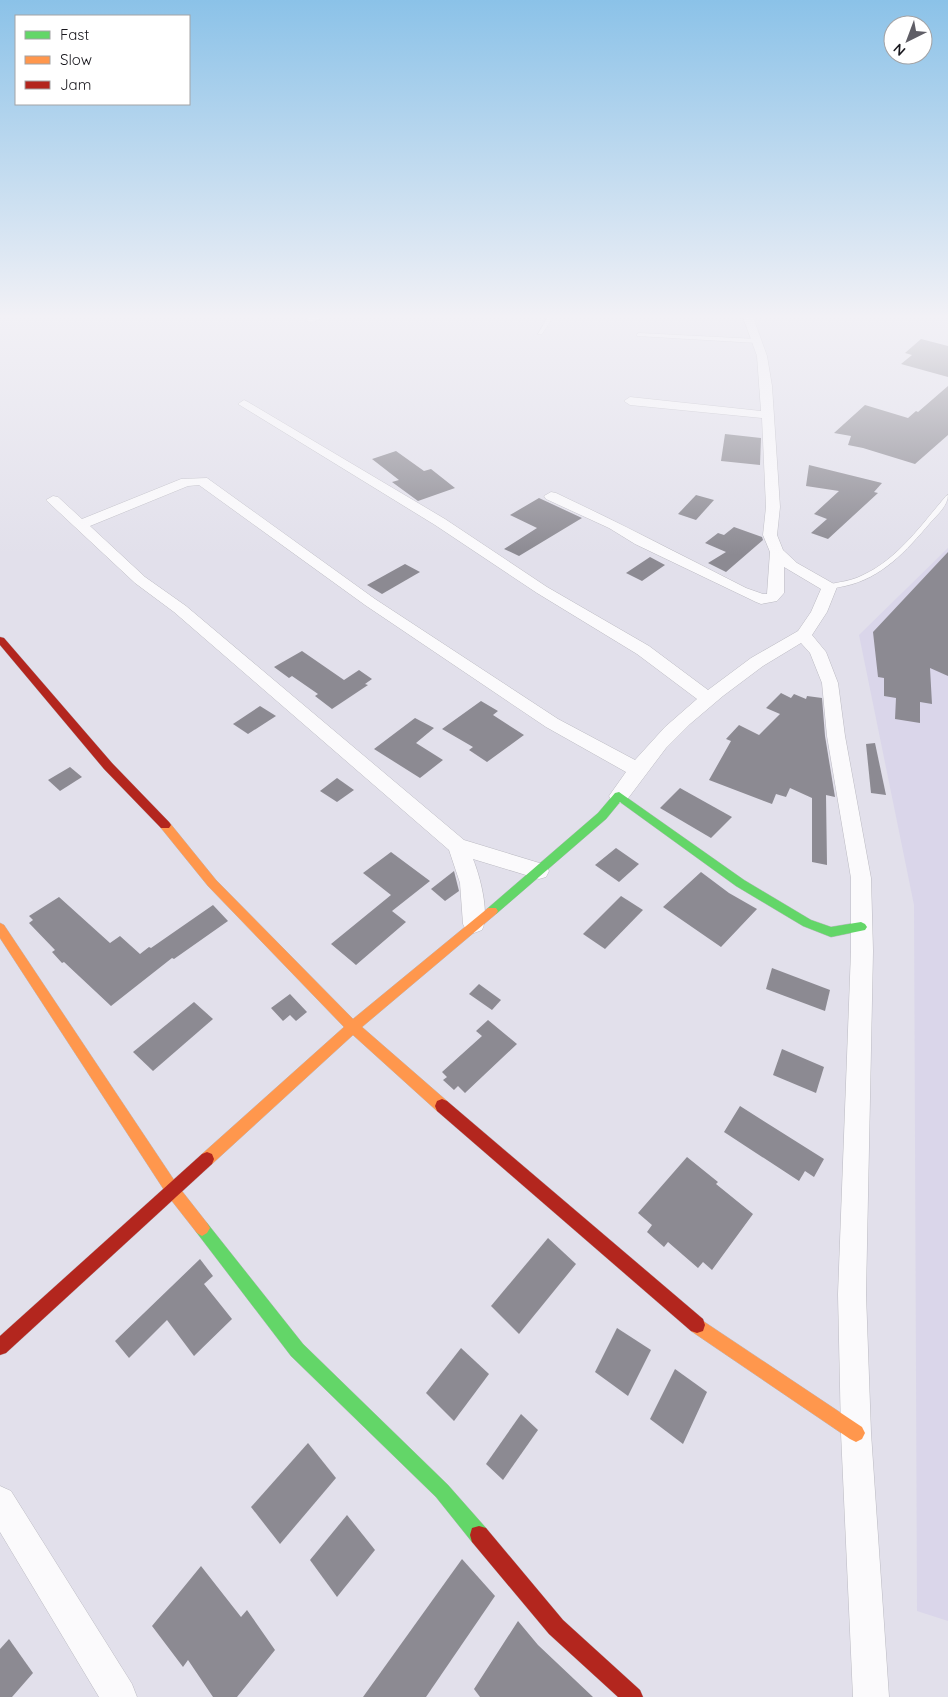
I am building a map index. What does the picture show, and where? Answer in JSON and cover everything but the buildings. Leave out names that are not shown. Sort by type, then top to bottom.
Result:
[{"type":"street","points":[[551,496],[614,525],[640,541],[741,591],[762,599],[772,598],[776,593],[777,552],[770,535],[773,507],[765,396]]},
{"type":"street","points":[[630,401],[767,415]]},
{"type":"street","points":[[244,404],[440,522],[542,590],[643,650],[708,698]]},
{"type":"street","points":[[81,525],[186,482],[202,481],[370,602],[565,731],[636,769]]},
{"type":"street","points":[[52,500],[140,580],[180,609],[457,845],[539,871]]},
{"type":"street","points":[[0,1347],[353,1027],[602,816],[619,796],[636,769],[664,739],[708,698],[767,656],[803,635],[816,618],[829,587],[792,566],[777,552]]},
{"type":"street","points":[[803,635],[818,652],[830,683],[836,736],[860,878],[861,927],[852,1294],[856,1433],[871,1697]]},
{"type":"street","points":[[1,640],[108,766],[164,824],[212,883],[353,1027],[508,1164],[693,1322],[856,1433]]},
{"type":"street","points":[[619,796],[740,882],[807,923],[831,932],[861,927]]},
{"type":"street","points":[[457,845],[466,864],[473,891],[474,924]]},
{"type":"street","points":[[0,928],[173,1191],[297,1350],[442,1491],[556,1627],[633,1697]]},
{"type":"street","points":[[0,1502],[119,1697]]},
{"type":"lane","points":[[829,587],[868,577],[881,568],[940,508],[948,497]]},
{"type":"lane","points":[[940,508],[948,511]]},
{"type":"shaded area","points":[[948,548],[948,1621],[917,1611],[914,905],[859,635]]},
{"type":"traffic: fast","points":[[492,911],[602,816],[619,796],[740,883],[807,923],[831,932],[861,927]]},
{"type":"traffic: fast","points":[[202,1228],[297,1350],[442,1491],[479,1535]]},
{"type":"traffic: slow","points":[[165,825],[212,883],[353,1027],[442,1106]]},
{"type":"traffic: slow","points":[[207,1159],[353,1027],[492,911]]},
{"type":"traffic: slow","points":[[0,928],[173,1191],[202,1228]]},
{"type":"traffic: slow","points":[[697,1325],[856,1433]]},
{"type":"traffic: jam","points":[[1,640],[108,766],[165,825]]},
{"type":"traffic: jam","points":[[442,1106],[697,1325]]},
{"type":"traffic: jam","points":[[0,1347],[207,1159]]},
{"type":"traffic: jam","points":[[479,1535],[556,1627],[633,1697]]}]
